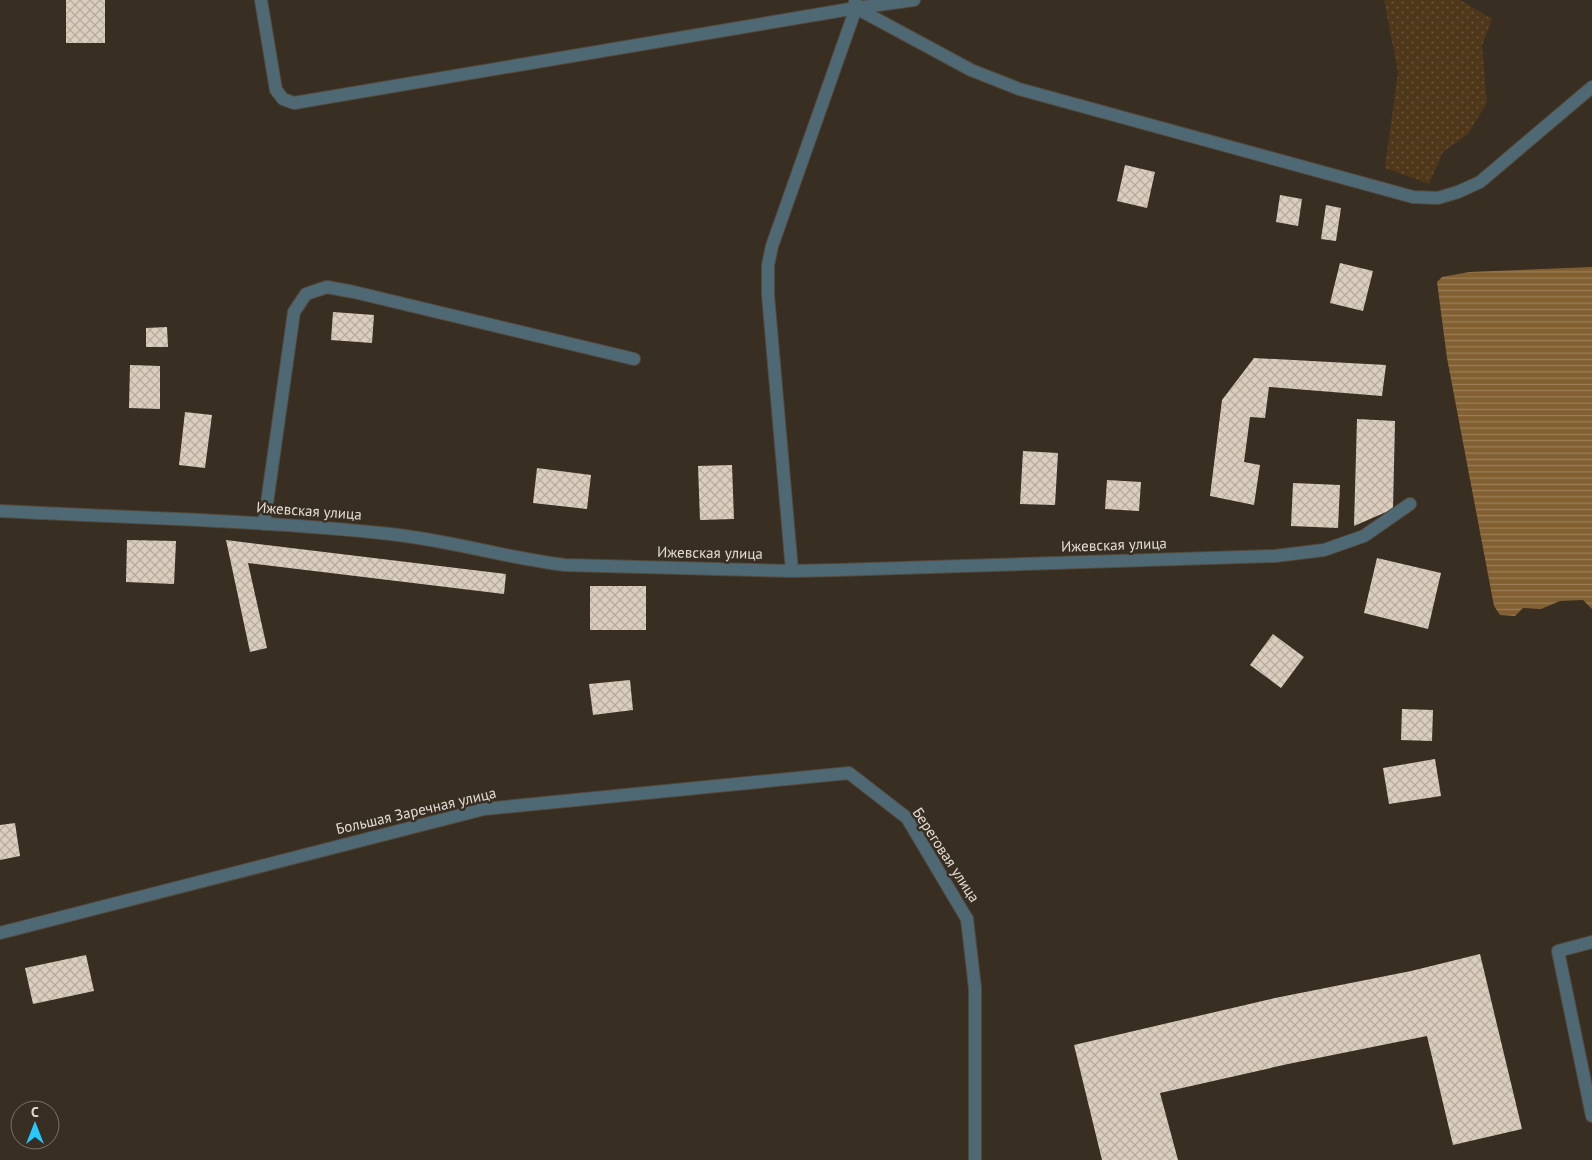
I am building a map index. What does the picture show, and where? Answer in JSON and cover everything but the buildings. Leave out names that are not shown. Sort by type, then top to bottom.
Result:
[{"type":"street","points":[[261,0],[276,90],[283,99],[294,103],[855,4],[914,0]]},
{"type":"street","points":[[855,4],[971,70],[1020,89],[1414,197],[1438,198],[1458,192],[1480,182],[1592,87]]},
{"type":"street","points":[[792,571],[768,296],[768,265],[772,246],[855,4]]},
{"type":"street","points":[[264,524],[294,312],[306,294],[326,287],[345,290],[634,360]]},
{"type":"street","name":"Ижевская улица","points":[[0,511],[264,524],[390,534],[452,543],[533,561],[565,565],[792,571],[1275,556],[1324,550],[1364,536],[1410,504]]},
{"type":"street","name":"Береговая улица","points":[[850,773],[907,818],[967,919],[975,988],[975,1160]]},
{"type":"street","name":"Большая Заречная улица","points":[[0,933],[484,809],[850,773]]},
{"type":"street","points":[[1592,942],[1558,951],[1592,1116]]},
{"type":"shaded area","points":[[1384,0],[1460,0],[1492,19],[1482,46],[1487,103],[1468,134],[1443,152],[1429,184],[1385,168],[1398,72]]},
{"type":"shaded area","points":[[1592,267],[1592,609],[1583,600],[1560,601],[1541,609],[1523,608],[1515,616],[1500,615],[1494,606],[1447,358],[1437,282],[1442,277],[1469,272]]}]
